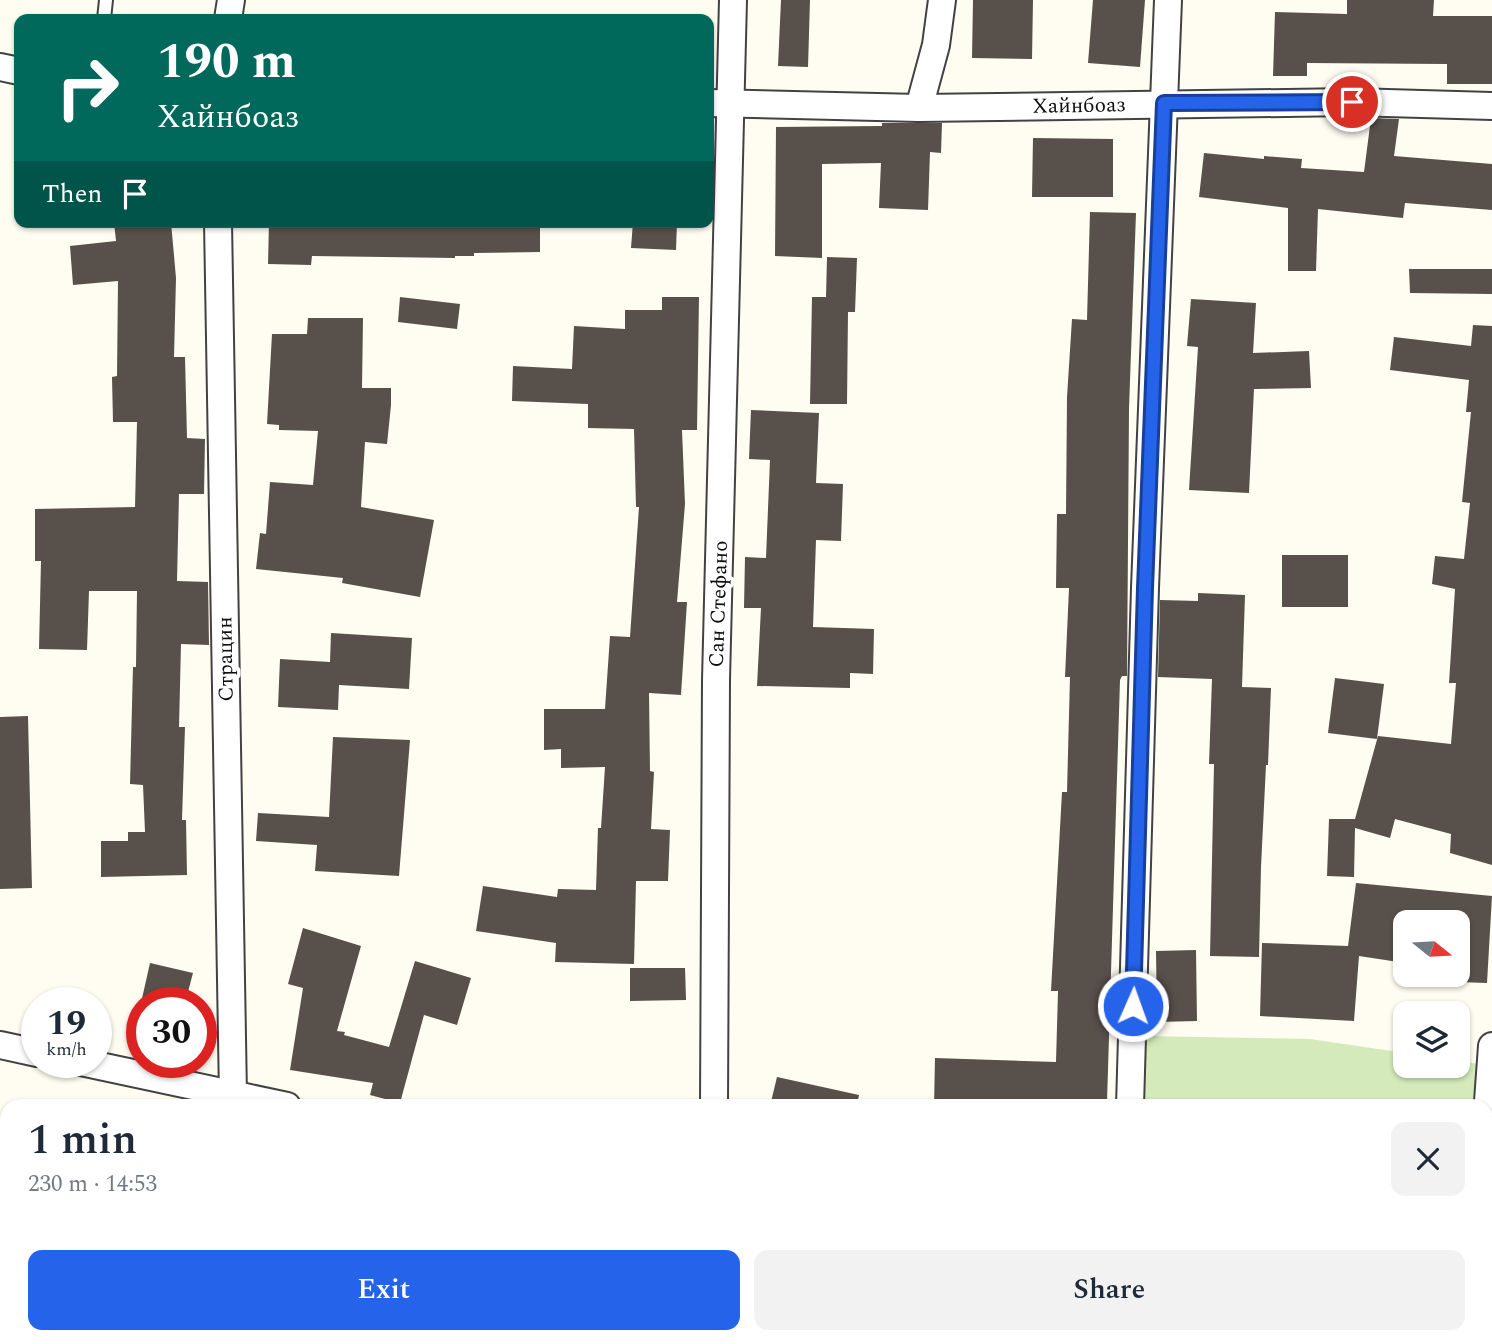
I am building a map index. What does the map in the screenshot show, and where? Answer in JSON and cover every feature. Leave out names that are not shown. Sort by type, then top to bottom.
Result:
[{"type":"street","name":"Сан Стефано","points":[[714,1099],[720,102],[733,0]]},
{"type":"street","points":[[919,108],[936,45],[942,0]]},
{"type":"street","points":[[1130,1099],[1145,588],[1168,0]]},
{"type":"street","name":"Хайнбоаз","points":[[720,102],[919,108],[1352,102],[1492,106]]},
{"type":"street","name":"Страцин","points":[[218,228],[233,1096]]},
{"type":"street","points":[[0,1045],[21,1050]]},
{"type":"street","points":[[1488,1099],[1492,1046]]},
{"type":"street","points":[[112,1069],[249,1099]]},
{"type":"green space","points":[[1146,1036],[1310,1039],[1393,1051],[1393,1078],[1470,1078],[1470,1063],[1478,1064],[1476,1099],[1144,1099]]},
{"type":"building","points":[[781,0],[810,0],[808,67],[778,66]]},
{"type":"building","points":[[973,0],[1033,0],[1032,59],[972,58]]},
{"type":"building","points":[[1093,0],[1145,0],[1140,67],[1088,63]]},
{"type":"building","points":[[1347,0],[1434,0],[1433,16],[1492,16],[1492,84],[1447,84],[1447,64],[1307,63],[1307,76],[1273,76],[1275,12],[1347,14]]},
{"type":"building","points":[[1371,118],[1399,119],[1394,156],[1492,164],[1492,210],[1405,203],[1403,218],[1318,209],[1316,271],[1288,271],[1288,208],[1199,197],[1204,153],[1264,159],[1264,156],[1302,159],[1301,168],[1364,172]]},
{"type":"building","points":[[882,123],[942,123],[941,153],[930,152],[928,210],[879,208],[881,163],[822,164],[822,258],[775,256],[776,127],[882,126]]},
{"type":"building","points":[[1033,138],[1113,139],[1113,197],[1032,197]]},
{"type":"building","points":[[1090,212],[1136,213],[1129,409],[1127,676],[1122,676],[1120,680],[1107,1099],[934,1099],[935,1058],[1056,1062],[1058,991],[1051,991],[1062,792],[1067,792],[1070,677],[1065,677],[1069,588],[1056,588],[1057,514],[1066,514],[1067,397],[1072,319],[1087,320]]},
{"type":"building","points":[[115,228],[172,228],[176,278],[174,357],[185,357],[187,438],[205,439],[204,494],[179,494],[177,581],[208,582],[209,645],[181,644],[179,727],[185,727],[182,820],[186,820],[187,875],[101,877],[101,841],[128,841],[128,832],[145,832],[143,785],[130,784],[137,591],[89,591],[87,650],[39,649],[41,561],[35,561],[35,509],[135,507],[137,422],[113,422],[112,377],[117,376],[118,281],[73,285],[70,246],[116,241]]},
{"type":"building","points":[[269,228],[540,228],[540,252],[474,253],[474,256],[455,258],[312,256],[311,265],[268,264]]},
{"type":"building","points":[[633,228],[677,228],[676,250],[631,248]]},
{"type":"building","points":[[827,257],[857,258],[855,312],[848,312],[847,404],[810,404],[812,297],[826,297]]},
{"type":"building","points":[[1409,269],[1492,269],[1492,294],[1410,293]]},
{"type":"building","points":[[400,297],[460,304],[457,329],[398,322]]},
{"type":"building","points":[[662,297],[699,297],[697,430],[682,430],[685,504],[677,602],[687,602],[681,695],[649,693],[650,771],[654,772],[651,829],[670,830],[668,881],[636,881],[634,964],[555,962],[556,943],[476,931],[483,886],[557,897],[558,889],[596,890],[598,828],[601,828],[605,767],[561,768],[561,749],[544,750],[544,709],[605,709],[610,636],[630,637],[639,507],[636,507],[634,429],[588,428],[588,404],[512,401],[513,366],[572,369],[574,326],[625,329],[625,310],[662,310]]},
{"type":"building","points":[[1191,299],[1256,303],[1253,353],[1309,351],[1311,388],[1254,389],[1249,493],[1189,490],[1198,347],[1187,346]]},
{"type":"building","points":[[308,318],[363,318],[362,388],[391,388],[391,405],[387,444],[365,442],[361,507],[434,520],[420,597],[342,583],[343,578],[256,569],[260,533],[266,534],[270,482],[313,485],[318,431],[279,430],[279,425],[267,424],[272,334],[307,334]]},
{"type":"building","points":[[1473,325],[1492,326],[1492,865],[1450,853],[1451,834],[1395,819],[1390,838],[1355,828],[1354,877],[1327,876],[1329,819],[1355,819],[1378,736],[1451,744],[1456,683],[1449,683],[1455,589],[1432,584],[1435,556],[1464,559],[1470,503],[1462,502],[1471,412],[1466,412],[1469,380],[1390,370],[1394,337],[1471,346]]},
{"type":"building","points":[[751,410],[819,413],[816,483],[843,484],[841,541],[816,540],[813,627],[874,629],[873,674],[850,673],[850,688],[757,686],[761,608],[744,608],[745,557],[766,558],[770,460],[749,459]]},
{"type":"building","points":[[1282,555],[1348,555],[1348,607],[1282,607]]},
{"type":"building","points":[[1198,593],[1245,595],[1242,687],[1271,688],[1259,957],[1210,956],[1214,764],[1209,764],[1212,679],[1158,677],[1160,600],[1198,601]]},
{"type":"building","points":[[331,633],[412,638],[409,689],[339,685],[338,710],[278,707],[280,659],[330,662]]},
{"type":"building","points":[[1335,678],[1384,684],[1377,739],[1328,733]]},
{"type":"building","points":[[28,716],[32,888],[0,889],[0,717]]},
{"type":"building","points":[[333,737],[410,740],[399,876],[315,871],[317,845],[256,841],[258,813],[329,817]]},
{"type":"building","points":[[1356,883],[1492,896],[1487,983],[1470,982],[1470,910],[1393,910],[1393,961],[1359,956],[1354,1021],[1260,1016],[1262,943],[1348,946]]},
{"type":"building","points":[[303,928],[361,946],[337,1031],[389,1047],[415,961],[471,978],[457,1025],[424,1015],[401,1099],[370,1095],[373,1083],[290,1070],[303,988],[288,984]]},
{"type":"building","points":[[1196,950],[1197,1021],[1157,1022],[1156,951]]},
{"type":"building","points":[[150,963],[193,973],[189,987],[145,987]]},
{"type":"building","points":[[630,968],[685,968],[686,1000],[630,1001]]},
{"type":"building","points":[[777,1077],[859,1095],[858,1099],[772,1099]]},
{"type":"route","points":[[1133,1006],[1145,588],[1164,103],[1352,102]]}]
